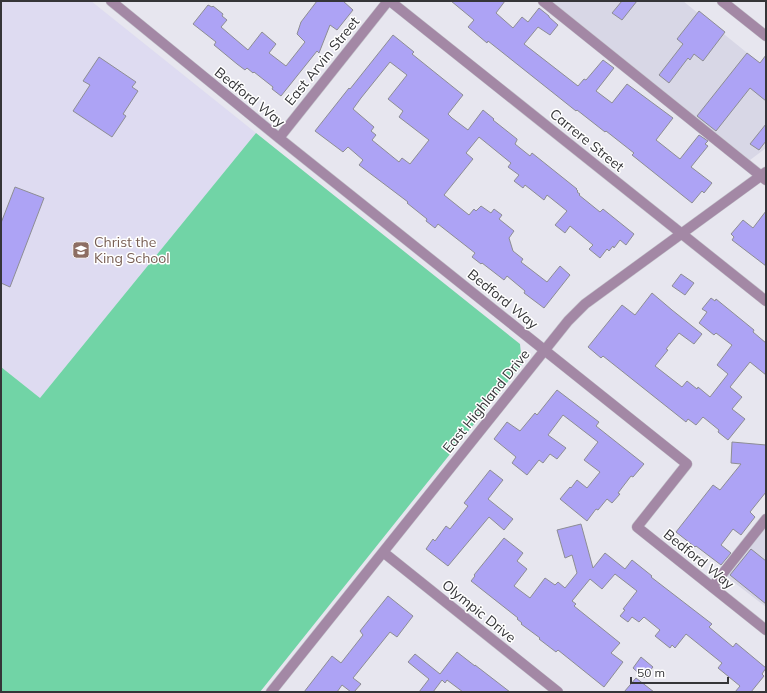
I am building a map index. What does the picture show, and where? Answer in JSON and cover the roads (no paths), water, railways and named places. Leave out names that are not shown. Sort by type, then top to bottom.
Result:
[{"type":"street","name":"Bedford Way","points":[[111,1],[279,138],[687,464],[637,527],[766,630]]},
{"type":"street","name":"East Arvin Street","points":[[279,138],[389,1]]},
{"type":"street","name":"Carrere Street","points":[[389,1],[766,301]]},
{"type":"street","points":[[543,1],[764,176]]},
{"type":"street","points":[[722,1],[766,36]]},
{"type":"street","name":"East Highland Drive","points":[[271,692],[568,321],[585,304],[764,176]]},
{"type":"street","points":[[712,587],[766,519]]},
{"type":"street","name":"Olympic Drive","points":[[383,552],[558,692]]},
{"type":"place","name":"Christ the King School","points":[[81,250]]}]
